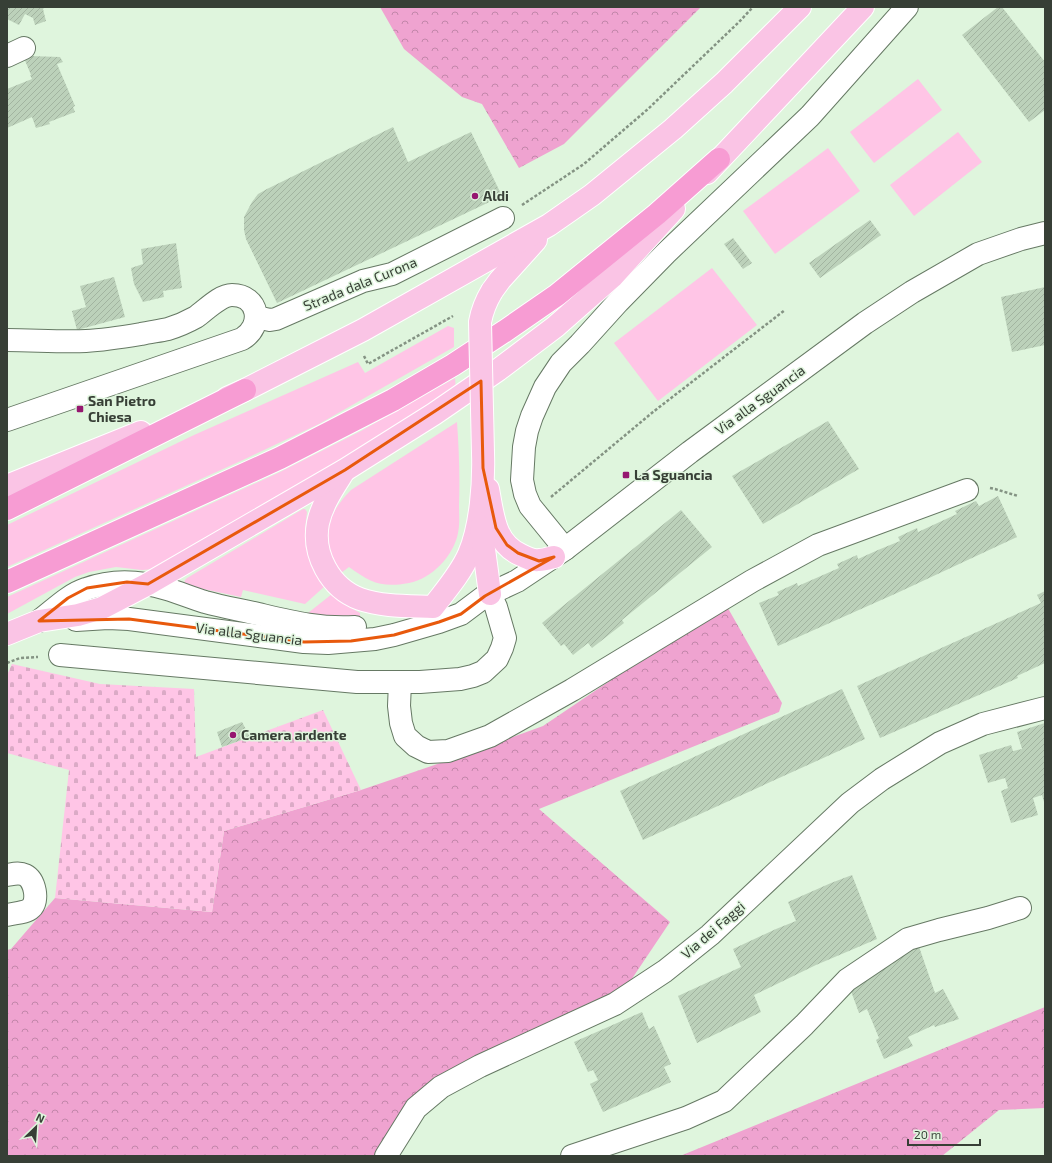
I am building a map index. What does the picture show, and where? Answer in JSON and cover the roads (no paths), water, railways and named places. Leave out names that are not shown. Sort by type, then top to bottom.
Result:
[{"type":"highway","points":[[7,582],[280,458],[393,400],[453,365],[557,295],[657,214],[722,156]]},
{"type":"highway","points":[[7,509],[245,390]]},
{"type":"main road","points":[[7,486],[245,390],[363,330],[549,225],[592,196],[673,129],[724,82],[800,7]]},
{"type":"main road","points":[[39,621],[78,615],[102,608],[148,584],[345,470],[434,414],[498,370],[555,326],[612,277],[722,156],[863,7]]},
{"type":"main road","points":[[345,470],[332,491],[319,522],[317,534],[318,546],[321,560],[326,571],[342,588],[359,598],[372,602],[433,607],[450,585],[469,555],[474,542],[479,514],[483,461],[480,322],[482,311],[492,291],[500,280],[549,225]]},
{"type":"main road","points":[[483,461],[496,528],[507,546],[518,554],[539,560],[560,553]]},
{"type":"main road","points":[[479,514],[488,595]]},
{"type":"main road","name":"Via alla Sguancia","points":[[7,634],[39,621]]},
{"type":"street","points":[[560,553],[530,506],[525,494],[522,480],[524,447],[527,431],[544,387],[561,363],[618,302],[810,116],[907,7]]},
{"type":"street","name":"Strada dala Curona","points":[[256,317],[270,320],[276,319],[363,281],[392,274],[503,218]]},
{"type":"street","name":"Via alla Sguancia","points":[[39,621],[108,618],[129,619],[304,642],[328,643],[375,639],[394,635],[461,614],[488,595],[517,581],[560,553],[703,442],[865,323],[912,292],[978,254],[1045,233]]},
{"type":"street","points":[[7,340],[86,341],[118,338],[166,329],[196,317],[228,295],[239,295],[250,302],[255,311],[256,317],[253,328],[249,334],[242,339],[7,420]]},
{"type":"street","points":[[400,682],[401,723],[405,736],[416,746],[428,752],[448,751],[490,736],[572,690],[752,581],[818,545],[967,490]]},
{"type":"street","points":[[60,655],[324,680],[400,682],[445,680],[473,676],[483,672],[497,659],[505,638],[496,607],[488,595],[457,599],[374,626],[336,628],[307,625],[204,602],[148,584]]},
{"type":"street","name":"Via dei Faggi","points":[[386,1156],[416,1108],[441,1087],[480,1066],[615,1004],[665,971],[710,936],[850,803],[882,779],[940,743],[983,724],[1045,708]]},
{"type":"street","points":[[7,875],[16,873],[27,876],[32,880],[36,898],[35,903],[31,908],[7,915]]},
{"type":"street","points":[[572,1156],[686,1118],[724,1101],[804,1025],[847,980],[908,939],[1020,908]]},
{"type":"place","name":"Aldi","points":[[475,196]]},
{"type":"place","name":"San Pietro Chiesa","points":[[80,409]]},
{"type":"place","name":"La Sguancia","points":[[626,475]]},
{"type":"place","name":"Camera ardente","points":[[233,735]]}]
